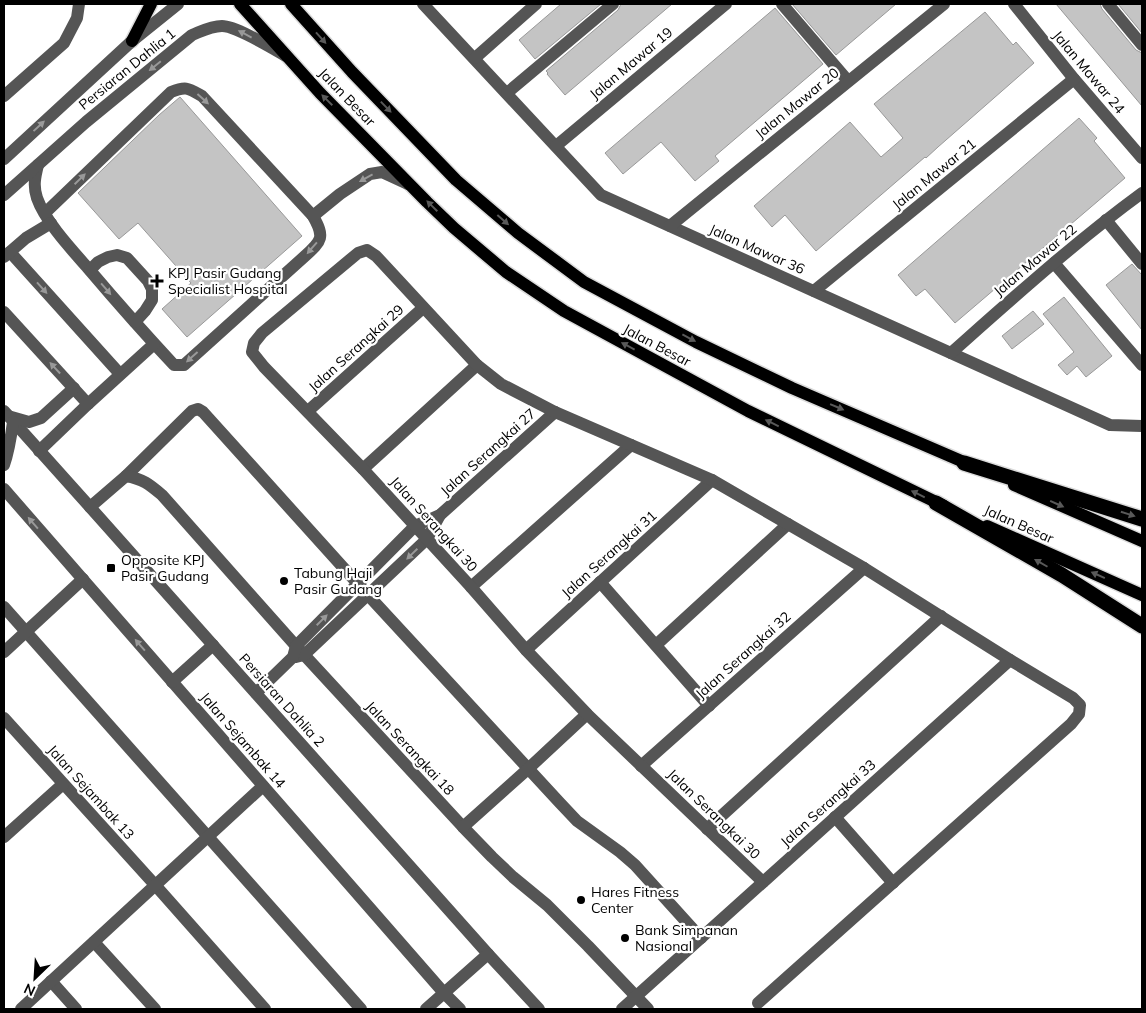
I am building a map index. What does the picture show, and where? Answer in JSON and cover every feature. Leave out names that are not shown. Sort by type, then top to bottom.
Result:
[{"type":"highway","points":[[964,463],[1142,519]]},
{"type":"highway","points":[[936,503],[1062,575],[1142,626]]},
{"type":"main road","points":[[132,41],[151,4]]},
{"type":"main road","name":"Jalan Besar","points":[[240,4],[320,93],[454,228],[506,272],[564,312],[748,411],[936,503],[1142,595]]},
{"type":"main road","name":"Jalan Besar","points":[[290,4],[352,72],[456,180],[518,233],[584,282],[696,342],[774,380],[1142,541]]},
{"type":"street","points":[[4,96],[64,43],[77,18],[78,4]]},
{"type":"street","name":"Persiaran Dahlia 1","points":[[4,159],[132,41],[178,4]]},
{"type":"street","name":"Jalan Mawar 36","points":[[423,4],[600,195],[1110,424],[1142,426]]},
{"type":"street","points":[[475,58],[536,4]]},
{"type":"street","points":[[507,93],[613,4]]},
{"type":"street","name":"Jalan Mawar 19","points":[[556,146],[726,4]]},
{"type":"street","points":[[782,4],[848,82]]},
{"type":"street","name":"Jalan Mawar 20","points":[[670,226],[944,4]]},
{"type":"street","name":"Jalan Mawar 24","points":[[1014,4],[1074,79],[1142,158]]},
{"type":"street","points":[[1108,4],[1142,45]]},
{"type":"street","name":"Persiaran Dahlia 1","points":[[4,196],[86,122],[192,35],[211,27],[224,26],[236,29],[288,57]]},
{"type":"street","name":"Jalan Mawar 21","points":[[814,291],[1074,79]]},
{"type":"street","points":[[38,165],[34,188],[37,199],[48,218],[134,322],[174,365],[184,365],[315,247],[320,238],[319,227],[313,216],[202,96],[189,88],[181,88],[171,92],[48,218],[7,255],[120,374]]},
{"type":"street","points":[[313,216],[340,194],[370,174],[382,172],[411,185]]},
{"type":"street","name":"Jalan Mawar 22","points":[[951,353],[1054,263],[1142,193]]},
{"type":"street","points":[[1106,220],[1142,264]]},
{"type":"street","name":"Jalan Serangkai 30","points":[[423,308],[376,256],[366,250],[358,253],[262,333],[254,343],[252,352],[587,714],[763,882]]},
{"type":"street","points":[[90,270],[98,262],[117,255],[127,258],[148,281],[152,289],[152,300],[145,311],[134,322]]},
{"type":"street","points":[[1054,263],[1142,365]]},
{"type":"street","points":[[423,308],[477,365],[500,384],[555,412],[712,480],[864,568],[1073,698],[1080,705],[1079,714],[1071,724],[758,1003]]},
{"type":"street","name":"Jalan Serangkai 29","points":[[308,411],[423,308]]},
{"type":"street","points":[[4,312],[88,404]]},
{"type":"street","points":[[39,451],[154,344]]},
{"type":"street","points":[[362,469],[477,365]]},
{"type":"street","points":[[4,465],[12,436],[8,416],[28,422],[41,418],[74,388]]},
{"type":"street","points":[[90,507],[126,476],[192,412],[198,409],[203,412],[560,804],[577,821],[635,865],[701,938]]},
{"type":"street","name":"Jalan Serangkai 27","points":[[298,653],[358,584],[415,526],[440,515],[555,412]]},
{"type":"street","name":"Persiaran Dahlia 2","points":[[8,416],[539,1009]]},
{"type":"street","points":[[54,436],[51,449],[55,468]]},
{"type":"street","points":[[471,587],[631,445]]},
{"type":"street","name":"Jalan Serangkai 18","points":[[126,476],[147,482],[162,495],[298,653],[506,871],[546,905],[648,1009]]},
{"type":"street","name":"Jalan Serangkai 31","points":[[526,650],[712,480]]},
{"type":"street","name":"Jalan Sejambak 14","points":[[4,489],[460,1009]]},
{"type":"street","name":"Jalan Serangkai 27","points":[[256,693],[298,653],[368,595],[427,539],[440,515]]},
{"type":"street","points":[[656,646],[788,524]]},
{"type":"street","name":"Jalan Serangkai 32","points":[[641,766],[864,568]]},
{"type":"street","points":[[4,652],[83,579]]},
{"type":"street","points":[[600,582],[709,706]]},
{"type":"street","points":[[4,607],[362,1009]]},
{"type":"street","points":[[707,829],[941,616]]},
{"type":"street","points":[[172,682],[213,645]]},
{"type":"street","name":"Jalan Serangkai 33","points":[[622,1009],[1010,660]]},
{"type":"street","points":[[463,827],[587,714]]},
{"type":"street","name":"Jalan Sejambak 13","points":[[4,718],[265,1009]]},
{"type":"street","points":[[4,837],[63,784]]},
{"type":"street","points":[[21,1009],[263,786]]},
{"type":"street","points":[[835,817],[893,883]]},
{"type":"street","points":[[94,942],[155,1009]]},
{"type":"street","points":[[426,1009],[488,954]]},
{"type":"street","points":[[51,982],[76,1009]]},
{"type":"building","points":[[561,4],[601,4],[535,59],[519,40]]},
{"type":"building","points":[[621,4],[672,4],[565,95],[546,71],[618,10]]},
{"type":"building","points":[[792,4],[896,4],[836,55]]},
{"type":"building","points":[[1056,4],[1100,4],[1102,9],[1136,50],[1142,53],[1142,106]]},
{"type":"building","points":[[1118,4],[1142,4],[1142,33]]},
{"type":"building","points":[[775,8],[823,64],[715,156],[719,161],[695,181],[661,142],[623,174],[605,153]]},
{"type":"building","points":[[985,12],[1013,45],[1016,42],[1034,63],[816,251],[785,215],[772,227],[754,206],[850,122],[881,157],[903,138],[874,104]]},
{"type":"building","points":[[180,97],[302,236],[187,337],[162,309],[191,283],[138,223],[119,239],[78,193]]},
{"type":"building","points":[[1079,118],[1097,138],[1094,141],[1125,178],[955,323],[925,289],[916,296],[898,275]]},
{"type":"building","points":[[1132,264],[1142,275],[1142,330],[1106,285]]},
{"type":"building","points":[[1064,297],[1112,356],[1086,377],[1077,366],[1067,375],[1058,365],[1074,352],[1043,314]]},
{"type":"building","points":[[1033,311],[1044,324],[1012,349],[1002,336]]},
{"type":"place","name":"KPJ Pasir Gudang Specialist Hospital","points":[[157,281]]},
{"type":"place","name":"Opposite KPJ Pasir Gudang","points":[[111,568]]},
{"type":"place","name":"Tabung Haji Pasir Gudang","points":[[284,581]]},
{"type":"place","name":"Hares Fitness Center","points":[[581,900]]},
{"type":"place","name":"Bank Simpanan Nasional","points":[[625,938]]}]
